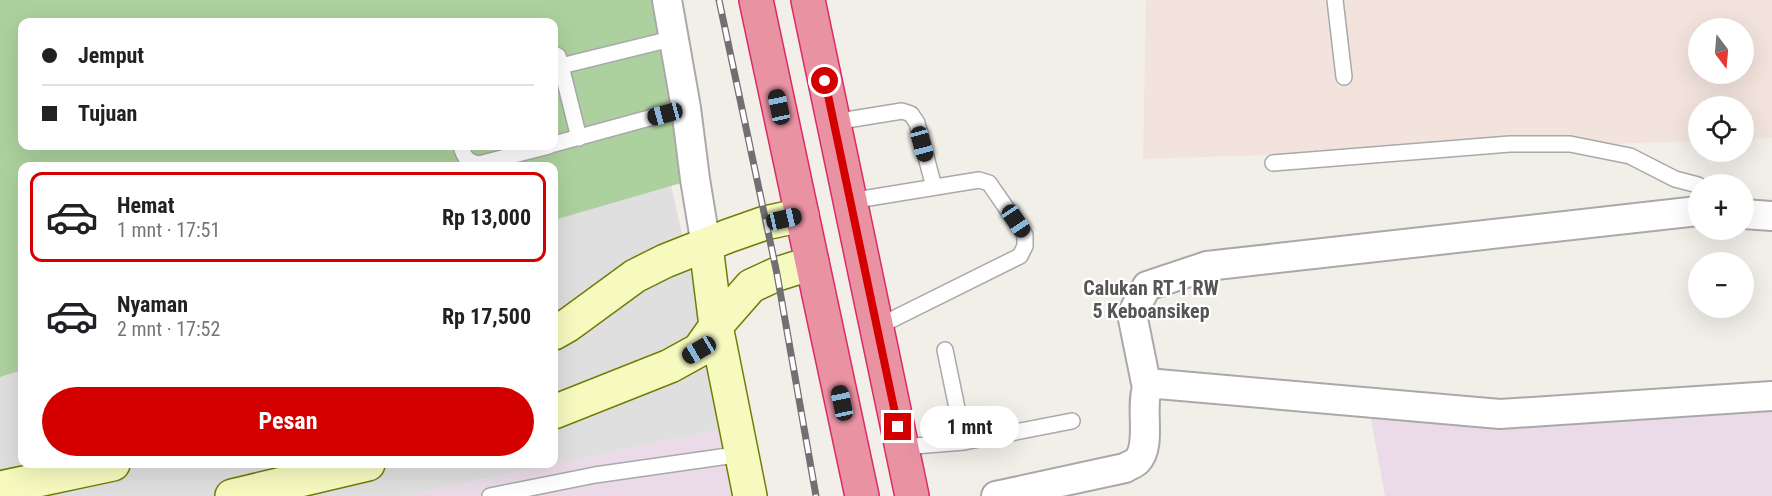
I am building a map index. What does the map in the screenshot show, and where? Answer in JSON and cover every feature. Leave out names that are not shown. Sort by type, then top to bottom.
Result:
[{"type":"highway","points":[[756,0],[862,496]]},
{"type":"highway","points":[[808,0],[912,496]]},
{"type":"highway","points":[[802,215],[850,201]]},
{"type":"highway","points":[[812,263],[860,249]]},
{"type":"street","points":[[667,0],[686,108],[716,326],[750,496]]},
{"type":"street","points":[[996,496],[1125,468],[1136,462],[1144,450],[1144,397],[1147,388],[1131,314],[1147,286],[1207,266],[1688,212]]},
{"type":"street","points":[[1754,214],[1772,216]]},
{"type":"street","points":[[558,331],[635,276],[665,261],[756,226],[802,215]]},
{"type":"street","points":[[558,410],[670,366],[699,350],[716,326],[751,286],[777,274],[812,263]]},
{"type":"street","points":[[1147,388],[1158,384],[1500,414],[1772,396]]},
{"type":"street","points":[[0,488],[94,468]]},
{"type":"street","points":[[232,496],[351,468]]},
{"type":"lane","points":[[1335,0],[1344,77]]},
{"type":"lane","points":[[558,60],[675,38]]},
{"type":"lane","points":[[558,64],[579,138]]},
{"type":"lane","points":[[558,143],[686,108]]},
{"type":"lane","points":[[834,122],[902,111],[911,114],[917,123],[934,187]]},
{"type":"lane","points":[[1273,163],[1510,144],[1570,144],[1630,156],[1675,179],[1688,182]]},
{"type":"lane","points":[[487,162],[533,150]]},
{"type":"lane","points":[[850,201],[979,180],[989,183],[1025,235],[1025,246],[1020,256],[877,327]]},
{"type":"lane","points":[[1754,202],[1772,207]]},
{"type":"lane","points":[[945,350],[964,442]]},
{"type":"lane","points":[[902,447],[964,442],[1072,421]]},
{"type":"lane","points":[[490,496],[596,475],[742,454]]},
{"type":"shaded area","points":[[1146,0],[1772,0],[1772,138],[1754,139],[1754,96],[1688,96],[1688,141],[1143,159]]},
{"type":"shaded area","points":[[659,132],[726,428],[558,463],[558,165]]},
{"type":"shaded area","points":[[18,365],[18,468],[537,468],[404,496],[0,496],[0,371]]},
{"type":"shaded area","points":[[1772,410],[1772,496],[1385,496],[1370,414]]},
{"type":"shaded area","points":[[726,428],[734,496],[404,496],[537,468],[558,468],[558,463]]},
{"type":"green space","points":[[0,0],[657,0],[695,179],[558,219],[558,162],[18,162],[18,371],[0,377]]},
{"type":"railway","points":[[719,0],[777,274],[816,496]]},
{"type":"district","name":"Calukan RT 1 RW 5 Keboansikep","points":[[1151,300]]},
{"type":"route","points":[[825,81],[898,427]]}]
